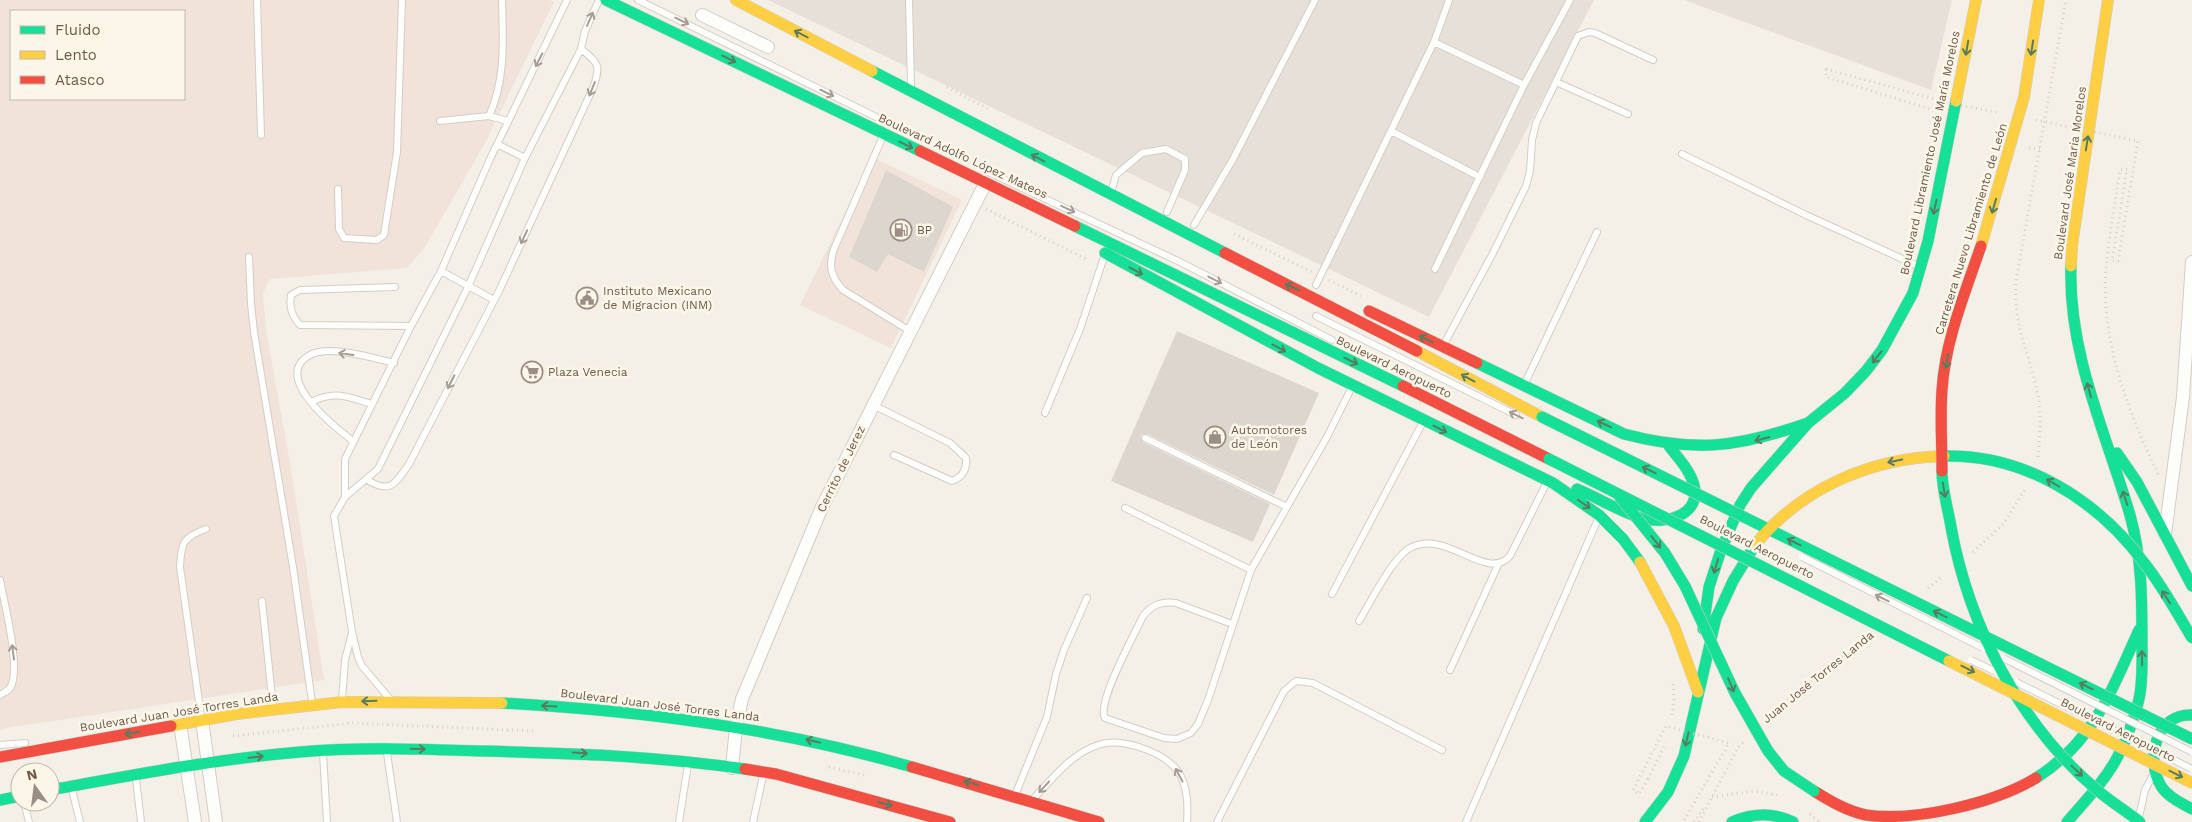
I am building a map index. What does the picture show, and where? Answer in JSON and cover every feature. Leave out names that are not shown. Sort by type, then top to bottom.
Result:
[{"type":"main road","name":"Boulevard Adolfo López Mateos","points":[[606,0],[985,184],[1310,334]]},
{"type":"main road","points":[[736,0],[1078,179],[1112,189],[1222,238]]},
{"type":"main road","name":"Boulevard Libramiento José María Morelos","points":[[1698,692],[1704,610],[1709,587],[1723,545],[1740,505],[1751,488],[1808,423],[1845,392],[1866,371],[1882,350],[1913,293],[1922,268],[1976,0]]},
{"type":"main road","name":"Carretera Nuevo Libramiento de León","points":[[2040,0],[2024,97],[1989,223],[1957,314],[1949,347],[1942,388],[1942,475],[1949,521],[1960,568],[1987,642],[2009,683],[2033,722],[2061,755],[2097,790],[2139,822]]},
{"type":"main road","name":"Boulevard José María Morelos","points":[[2105,436],[2093,406],[2085,377],[2076,339],[2070,295],[2072,246],[2108,0]]},
{"type":"main road","name":"Boulevard Aeropuerto","points":[[1078,179],[1336,309],[1542,417],[2192,739]]},
{"type":"main road","points":[[1070,222],[1089,242],[1106,254],[1352,386],[1550,481],[1595,496],[1640,518],[1654,521],[1667,521],[1677,518],[1689,511],[1696,499],[1695,486],[1684,465],[1669,446]]},
{"type":"main road","points":[[1358,306],[1624,434],[1669,446],[1736,445],[1780,434],[1808,423]]},
{"type":"main road","name":"Boulevard Aeropuerto","points":[[1310,334],[2192,782]]},
{"type":"main road","points":[[2105,436],[2137,482],[2192,586]]},
{"type":"main road","points":[[2067,822],[2101,783],[2118,756],[2139,699],[2142,670],[2139,551],[2105,436]]},
{"type":"main road","points":[[1645,822],[1668,792],[1684,756],[1716,618],[1733,581],[1754,545],[1764,533],[1796,504],[1829,483],[1871,467],[1899,460],[1928,456],[1999,462],[2039,475],[2065,490],[2116,530],[2137,553],[2192,638]]},
{"type":"main road","points":[[1550,481],[1599,515],[1644,564],[1674,626],[1698,692]]},
{"type":"main road","points":[[1614,490],[1665,553],[1685,586],[1735,693],[1768,751],[1784,771],[1814,791],[1841,806],[1868,816],[1898,821],[1931,820],[1967,812],[2024,790],[2040,779],[2074,750],[2093,725],[2109,696],[2142,625]]},
{"type":"main road","name":"Boulevard Juan José Torres Landa","points":[[0,757],[202,720],[274,709],[342,702],[485,702],[574,707],[786,735],[860,752],[1100,822]]},
{"type":"main road","points":[[2192,715],[2180,715],[2167,722],[2155,744],[2154,772],[2160,784],[2169,795],[2192,809]]},
{"type":"main road","points":[[60,788],[207,763],[323,751],[386,749],[581,753],[688,761],[764,773],[838,790],[950,822]]},
{"type":"main road","points":[[1732,822],[1760,814],[1777,814],[1793,822]]},
{"type":"street","points":[[702,15],[768,47]]},
{"type":"street","name":"Cerrito de Jerez","points":[[732,768],[736,727],[742,699],[822,507],[985,184]]},
{"type":"street","points":[[2165,534],[2183,397],[2192,262]]},
{"type":"street","points":[[202,720],[216,822]]},
{"type":"street","points":[[180,724],[195,822]]},
{"type":"lane","points":[[257,0],[261,136]]},
{"type":"lane","points":[[338,189],[339,229],[344,238],[377,240],[384,235],[396,152],[402,0]]},
{"type":"lane","points":[[489,116],[495,104],[500,79],[502,0]]},
{"type":"lane","points":[[345,497],[345,459],[411,326],[441,271],[497,144],[567,0]]},
{"type":"lane","points":[[391,701],[362,666],[358,658],[352,632],[334,516],[345,497],[378,469],[468,287],[525,158],[581,49],[585,31],[599,0]]},
{"type":"lane","points":[[638,0],[882,120]]},
{"type":"lane","points":[[909,0],[911,90]]},
{"type":"lane","points":[[1194,225],[1232,161],[1315,0]]},
{"type":"lane","points":[[1316,285],[1434,42],[1450,0]]},
{"type":"lane","points":[[1435,269],[1524,85],[1570,0]]},
{"type":"lane","points":[[1443,347],[1526,186],[1530,171],[1532,140],[1536,123],[1578,36],[1589,32],[1654,60]]},
{"type":"lane","points":[[1434,42],[1524,85]]},
{"type":"lane","points":[[367,480],[380,488],[385,487],[397,481],[410,464],[494,300],[593,88],[598,68],[596,61],[581,49]]},
{"type":"lane","points":[[1556,82],[1628,114]]},
{"type":"lane","points":[[440,121],[489,116],[508,121]]},
{"type":"lane","points":[[1391,131],[1480,177]]},
{"type":"lane","points":[[884,135],[832,254],[831,272],[835,282],[844,290],[910,331]]},
{"type":"lane","points":[[497,144],[525,158]]},
{"type":"lane","points":[[1112,189],[1116,175],[1142,153],[1166,149],[1185,159],[1185,170],[1167,212]]},
{"type":"lane","points":[[1682,154],[1922,268]]},
{"type":"lane","points":[[981,168],[1180,262],[1310,334],[1339,343]]},
{"type":"lane","points":[[1523,386],[1597,232]]},
{"type":"lane","points":[[1045,413],[1080,329],[1100,266],[1106,254]]},
{"type":"lane","points":[[249,257],[254,332],[293,567],[312,706]]},
{"type":"lane","points":[[441,271],[494,300]]},
{"type":"lane","points":[[395,287],[300,290],[291,295],[290,304],[294,317],[300,325],[411,326]]},
{"type":"lane","points":[[1316,316],[1525,420]]},
{"type":"lane","points":[[353,442],[328,422],[311,402],[298,375],[299,365],[305,358],[316,352],[328,351],[368,356],[394,363]]},
{"type":"lane","points":[[1232,624],[1176,603],[1166,602],[1149,608],[1143,616],[1106,694],[1102,709],[1105,718],[1164,738],[1177,739],[1191,733],[1198,724],[1208,700],[1251,570],[1327,437],[1352,386]]},
{"type":"lane","points":[[311,402],[325,395],[333,394],[372,404]]},
{"type":"lane","points":[[873,405],[950,443],[966,458],[967,465],[963,474],[952,481],[894,456]]},
{"type":"lane","points":[[1332,594],[1424,420]]},
{"type":"lane","points":[[1145,438],[1286,507]]},
{"type":"lane","points":[[1359,621],[1398,557],[1410,548],[1422,544],[1441,544],[1485,563],[1498,564],[1505,562],[1550,481]]},
{"type":"lane","points":[[1684,499],[1701,508]]},
{"type":"lane","points":[[1125,508],[1251,570]]},
{"type":"lane","points":[[1668,509],[1686,518]]},
{"type":"lane","points":[[1466,822],[1599,515]]},
{"type":"lane","points":[[1728,521],[1736,525]]},
{"type":"lane","points":[[202,720],[180,567],[180,553],[187,538],[206,529]]},
{"type":"lane","points":[[1721,535],[1730,540]]},
{"type":"lane","points":[[1754,545],[1772,543]]},
{"type":"lane","points":[[1798,556],[2192,752]]},
{"type":"lane","points":[[1450,670],[1498,564]]},
{"type":"lane","points":[[0,580],[14,658],[14,675],[9,689],[0,695]]},
{"type":"lane","points":[[1015,796],[1047,717],[1056,674],[1064,650],[1087,598]]},
{"type":"lane","points":[[262,601],[274,709]]},
{"type":"lane","points":[[342,702],[345,660],[352,632]]},
{"type":"lane","points":[[1961,655],[2192,770]]},
{"type":"lane","points":[[1217,822],[1284,691],[1296,681],[1313,683],[1442,750]]},
{"type":"lane","points":[[1032,801],[1066,764],[1084,751],[1099,744],[1121,742],[1154,752],[1171,762],[1180,774],[1187,792],[1187,822]]},
{"type":"lane","points":[[0,745],[27,743],[45,748]]},
{"type":"lane","points":[[386,749],[397,822]]},
{"type":"lane","points":[[323,751],[327,822]]},
{"type":"lane","points":[[679,822],[688,761]]},
{"type":"lane","points":[[2139,822],[2140,806],[2154,772]]},
{"type":"lane","points":[[753,822],[764,773]]},
{"type":"lane","points":[[136,774],[142,822]]},
{"type":"lane","points":[[72,786],[80,822]]},
{"type":"path","points":[[2037,462],[2041,430],[2040,411],[2035,385],[2017,320],[2015,290],[2066,0]]},
{"type":"path","points":[[1826,69],[1949,103],[2002,114]]},
{"type":"path","points":[[2029,119],[2138,141],[2118,261],[2112,261],[2128,169],[2120,170],[2106,270],[2110,340],[2122,391],[2158,475]]},
{"type":"path","points":[[975,204],[1100,266]]},
{"type":"path","points":[[1971,554],[2004,523],[2030,481]]},
{"type":"path","points":[[1927,589],[1950,571]]},
{"type":"path","name":"Juan José Torres Landa","points":[[1767,717],[1870,634]]},
{"type":"path","points":[[1672,716],[1674,700],[1673,675]]},
{"type":"path","points":[[1669,733],[1670,725]]},
{"type":"path","points":[[1667,742],[1639,794],[1633,790],[1666,726],[1729,743],[1683,822]]},
{"type":"path","points":[[1699,822],[1737,749],[1749,736]]},
{"type":"path","points":[[1694,822],[1711,797]]},
{"type":"shaded area","points":[[0,0],[550,0],[554,2],[484,145],[425,247],[407,268],[270,279],[263,293],[266,330],[291,469],[324,680],[0,729]]},
{"type":"shaded area","points":[[768,0],[1594,0],[1429,317]]},
{"type":"shaded area","points":[[1684,0],[1952,0],[1931,90]]},
{"type":"shaded area","points":[[872,157],[962,200],[891,348],[800,305]]},
{"type":"building","name":"BP","points":[[886,170],[953,207],[924,272],[888,254],[877,272],[849,257]]},
{"type":"building","name":"Automotores de León","points":[[1177,331],[1319,393],[1274,495],[1147,434],[1140,436],[1143,442],[1270,504],[1253,542],[1111,481]]},
{"type":"traffic: fast","points":[[606,0],[920,151]]},
{"type":"traffic: fast","points":[[872,71],[1225,253]]},
{"type":"traffic: fast","points":[[1703,629],[1709,587],[1720,553],[1740,505],[1751,488],[1808,423],[1845,393],[1866,371],[1882,350],[1913,293],[1928,241],[1956,101]]},
{"type":"traffic: fast","points":[[1075,226],[1403,386]]},
{"type":"traffic: fast","points":[[1105,253],[1318,368],[1553,483],[1599,515],[1623,539],[1640,562]]},
{"type":"traffic: fast","points":[[2067,822],[2101,782],[2121,750],[2139,699],[2142,664],[2141,595],[2137,547],[2130,515],[2090,393],[2082,362],[2072,299],[2071,266]]},
{"type":"traffic: fast","points":[[1477,363],[1624,434],[1650,440],[1673,444],[1717,445],[1760,438],[1808,423]]},
{"type":"traffic: fast","points":[[1542,417],[2192,739]]},
{"type":"traffic: fast","points":[[1577,489],[1624,512],[1641,518],[1660,520],[1679,516],[1687,511],[1692,504],[1695,496],[1694,485],[1687,469],[1669,446]]},
{"type":"traffic: fast","points":[[2117,453],[2137,482],[2192,586]]},
{"type":"traffic: fast","points":[[1944,456],[1974,457],[2003,463],[2031,472],[2057,485],[2082,501],[2105,520],[2145,564],[2164,591],[2192,638]]},
{"type":"traffic: fast","points":[[1549,459],[1949,661]]},
{"type":"traffic: fast","points":[[1942,471],[1945,499],[1959,564],[1985,637],[2002,671],[2044,735],[2069,764],[2102,794],[2140,822]]},
{"type":"traffic: fast","points":[[1619,496],[1665,553],[1685,586],[1735,693],[1768,751],[1784,771],[1814,791]]},
{"type":"traffic: fast","points":[[1645,822],[1668,792],[1684,756],[1716,618],[1733,581],[1755,545]]},
{"type":"traffic: fast","points":[[2036,778],[2056,764],[2087,731],[2110,693],[2139,630]]},
{"type":"traffic: fast","points":[[502,703],[606,711],[709,723],[862,753],[912,767]]},
{"type":"traffic: fast","points":[[2192,715],[2180,716],[2170,721],[2162,729],[2154,751],[2156,775],[2161,786],[2175,799],[2192,809]]},
{"type":"traffic: fast","points":[[60,788],[237,759],[345,749],[580,754],[646,758],[745,769]]},
{"type":"traffic: fast","points":[[0,800],[10,798]]},
{"type":"traffic: fast","points":[[1732,822],[1755,815],[1770,815],[1793,822]]},
{"type":"traffic: slow","points":[[736,0],[872,71]]},
{"type":"traffic: slow","points":[[1956,101],[1976,0]]},
{"type":"traffic: slow","points":[[1981,246],[2024,97],[2039,0]]},
{"type":"traffic: slow","points":[[2071,266],[2072,246],[2108,0]]},
{"type":"traffic: slow","points":[[1417,351],[1542,417]]},
{"type":"traffic: slow","points":[[1755,545],[1773,525],[1794,507],[1816,492],[1839,480],[1864,470],[1890,463],[1944,456]]},
{"type":"traffic: slow","points":[[1640,562],[1674,626],[1698,692]]},
{"type":"traffic: slow","points":[[1949,661],[2192,783]]},
{"type":"traffic: slow","points":[[171,726],[237,714],[342,702],[502,703]]},
{"type":"traffic: jam","points":[[920,151],[1075,226]]},
{"type":"traffic: jam","points":[[1942,471],[1941,410],[1947,353],[1951,335],[1981,246]]},
{"type":"traffic: jam","points":[[1225,253],[1417,351]]},
{"type":"traffic: jam","points":[[1369,311],[1477,363]]},
{"type":"traffic: jam","points":[[1403,386],[1549,459]]},
{"type":"traffic: jam","points":[[0,757],[171,726]]},
{"type":"traffic: jam","points":[[912,767],[1099,822]]},
{"type":"traffic: jam","points":[[745,769],[776,774],[950,822]]},
{"type":"traffic: jam","points":[[1814,791],[1839,805],[1866,815],[1907,816],[1977,803],[2019,787],[2036,778]]},
{"type":"place","name":"BP","points":[[901,230]]},
{"type":"place","name":"Instituto Mexicano de Migracion (INM)","points":[[587,298]]},
{"type":"place","name":"Plaza Venecia","points":[[532,372]]},
{"type":"place","name":"Automotores de León","points":[[1215,437]]}]
